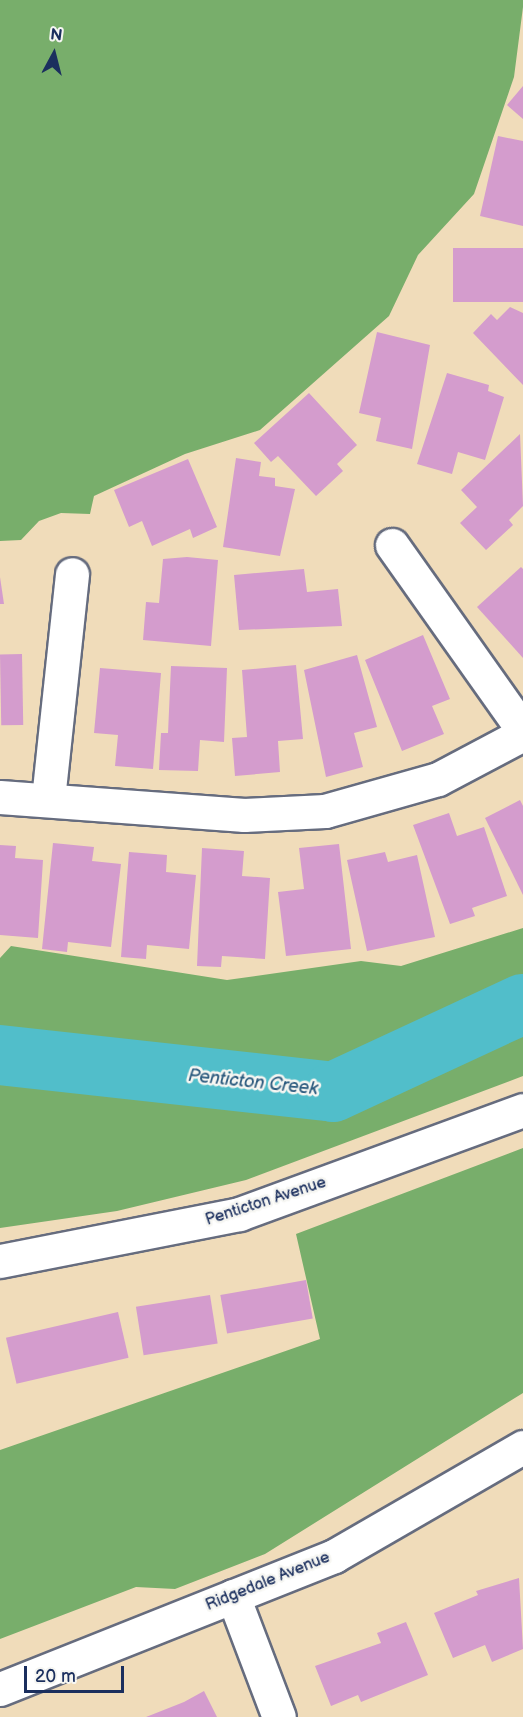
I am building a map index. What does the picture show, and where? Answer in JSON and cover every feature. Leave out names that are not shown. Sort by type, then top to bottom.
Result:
[{"type":"street","points":[[0,797],[244,815],[325,811],[438,779],[523,732],[392,545]]},
{"type":"street","points":[[48,799],[72,574]]},
{"type":"street","name":"Penticton Avenue","points":[[0,1261],[239,1214],[523,1110]]},
{"type":"street","name":"Ridgedale Avenue","points":[[0,1689],[334,1556],[523,1447]]},
{"type":"street","points":[[233,1596],[279,1717]]},
{"type":"green space","points":[[0,0],[523,0],[523,7],[514,77],[474,194],[418,255],[389,316],[260,430],[185,454],[94,496],[90,514],[61,513],[39,521],[21,540],[0,541]]},
{"type":"green space","points":[[523,928],[523,1076],[246,1180],[117,1211],[0,1228],[0,958],[11,946],[227,980],[361,961],[401,966]]},
{"type":"green space","points":[[523,1148],[523,1393],[265,1554],[175,1589],[136,1587],[0,1639],[0,1450],[320,1339],[296,1234]]},
{"type":"building","points":[[523,86],[523,119],[507,105]]},
{"type":"building","points":[[498,136],[523,141],[523,226],[480,216]]},
{"type":"building","points":[[453,248],[523,248],[523,302],[453,302]]},
{"type":"building","points":[[510,307],[523,313],[523,385],[473,333],[491,314],[497,320]]},
{"type":"building","points":[[377,332],[430,345],[412,449],[376,441],[381,418],[359,413]]},
{"type":"building","points":[[447,373],[489,385],[488,391],[504,397],[485,460],[458,452],[452,474],[417,464]]},
{"type":"building","points":[[309,393],[357,445],[337,464],[343,471],[316,496],[278,456],[271,462],[254,443]]},
{"type":"building","points":[[520,434],[523,506],[509,520],[513,525],[486,550],[460,523],[477,507],[461,490]]},
{"type":"building","points":[[236,458],[261,462],[259,476],[275,478],[275,486],[295,489],[280,556],[223,547]]},
{"type":"building","points":[[188,459],[217,527],[193,538],[190,529],[152,546],[142,521],[129,527],[114,490]]},
{"type":"building","points":[[187,557],[218,560],[211,646],[143,640],[146,602],[159,603],[163,559]]},
{"type":"building","points":[[521,567],[523,569],[523,658],[477,607]]},
{"type":"building","points":[[304,569],[307,592],[338,589],[342,626],[239,630],[234,575]]},
{"type":"building","points":[[0,577],[4,604],[0,604]]},
{"type":"building","points":[[423,635],[450,699],[432,706],[444,734],[402,751],[365,660]]},
{"type":"building","points":[[0,654],[22,654],[23,725],[1,725]]},
{"type":"building","points":[[357,655],[377,727],[354,733],[363,767],[326,777],[304,670]]},
{"type":"building","points":[[296,665],[303,739],[278,741],[280,772],[235,776],[232,738],[247,737],[242,670]]},
{"type":"building","points":[[171,666],[227,668],[224,742],[200,740],[198,771],[159,770],[161,733],[168,733]]},
{"type":"building","points":[[100,668],[161,673],[153,769],[115,766],[118,735],[94,733]]},
{"type":"building","points":[[520,800],[523,806],[523,895],[485,818]]},
{"type":"building","points":[[449,813],[457,836],[484,827],[507,896],[472,908],[475,916],[450,924],[413,825]]},
{"type":"building","points":[[53,843],[94,847],[92,861],[121,864],[111,947],[68,942],[67,952],[42,949]]},
{"type":"building","points":[[339,844],[351,949],[286,956],[278,892],[304,889],[299,848]]},
{"type":"building","points":[[0,845],[16,846],[15,858],[43,860],[38,938],[0,935]]},
{"type":"building","points":[[202,848],[244,851],[242,876],[270,878],[265,959],[222,956],[221,967],[197,966]]},
{"type":"building","points":[[129,852],[167,855],[166,872],[196,875],[189,949],[147,945],[146,959],[121,957]]},
{"type":"building","points":[[385,852],[388,862],[417,855],[435,937],[367,951],[347,860]]},
{"type":"building","points":[[306,1280],[313,1318],[227,1334],[220,1295]]},
{"type":"building","points":[[210,1295],[218,1343],[144,1355],[136,1307]]},
{"type":"building","points":[[118,1312],[129,1358],[17,1384],[6,1338]]},
{"type":"building","points":[[519,1578],[523,1649],[492,1662],[485,1645],[453,1658],[434,1613],[478,1595],[476,1591]]},
{"type":"building","points":[[406,1622],[428,1675],[361,1702],[358,1695],[331,1706],[315,1666],[381,1643],[377,1633]]},
{"type":"building","points":[[204,1691],[217,1717],[146,1717],[184,1702]]},
{"type":"waterway","name":"Penticton Creek","points":[[0,1055],[333,1092],[523,1004]]}]
